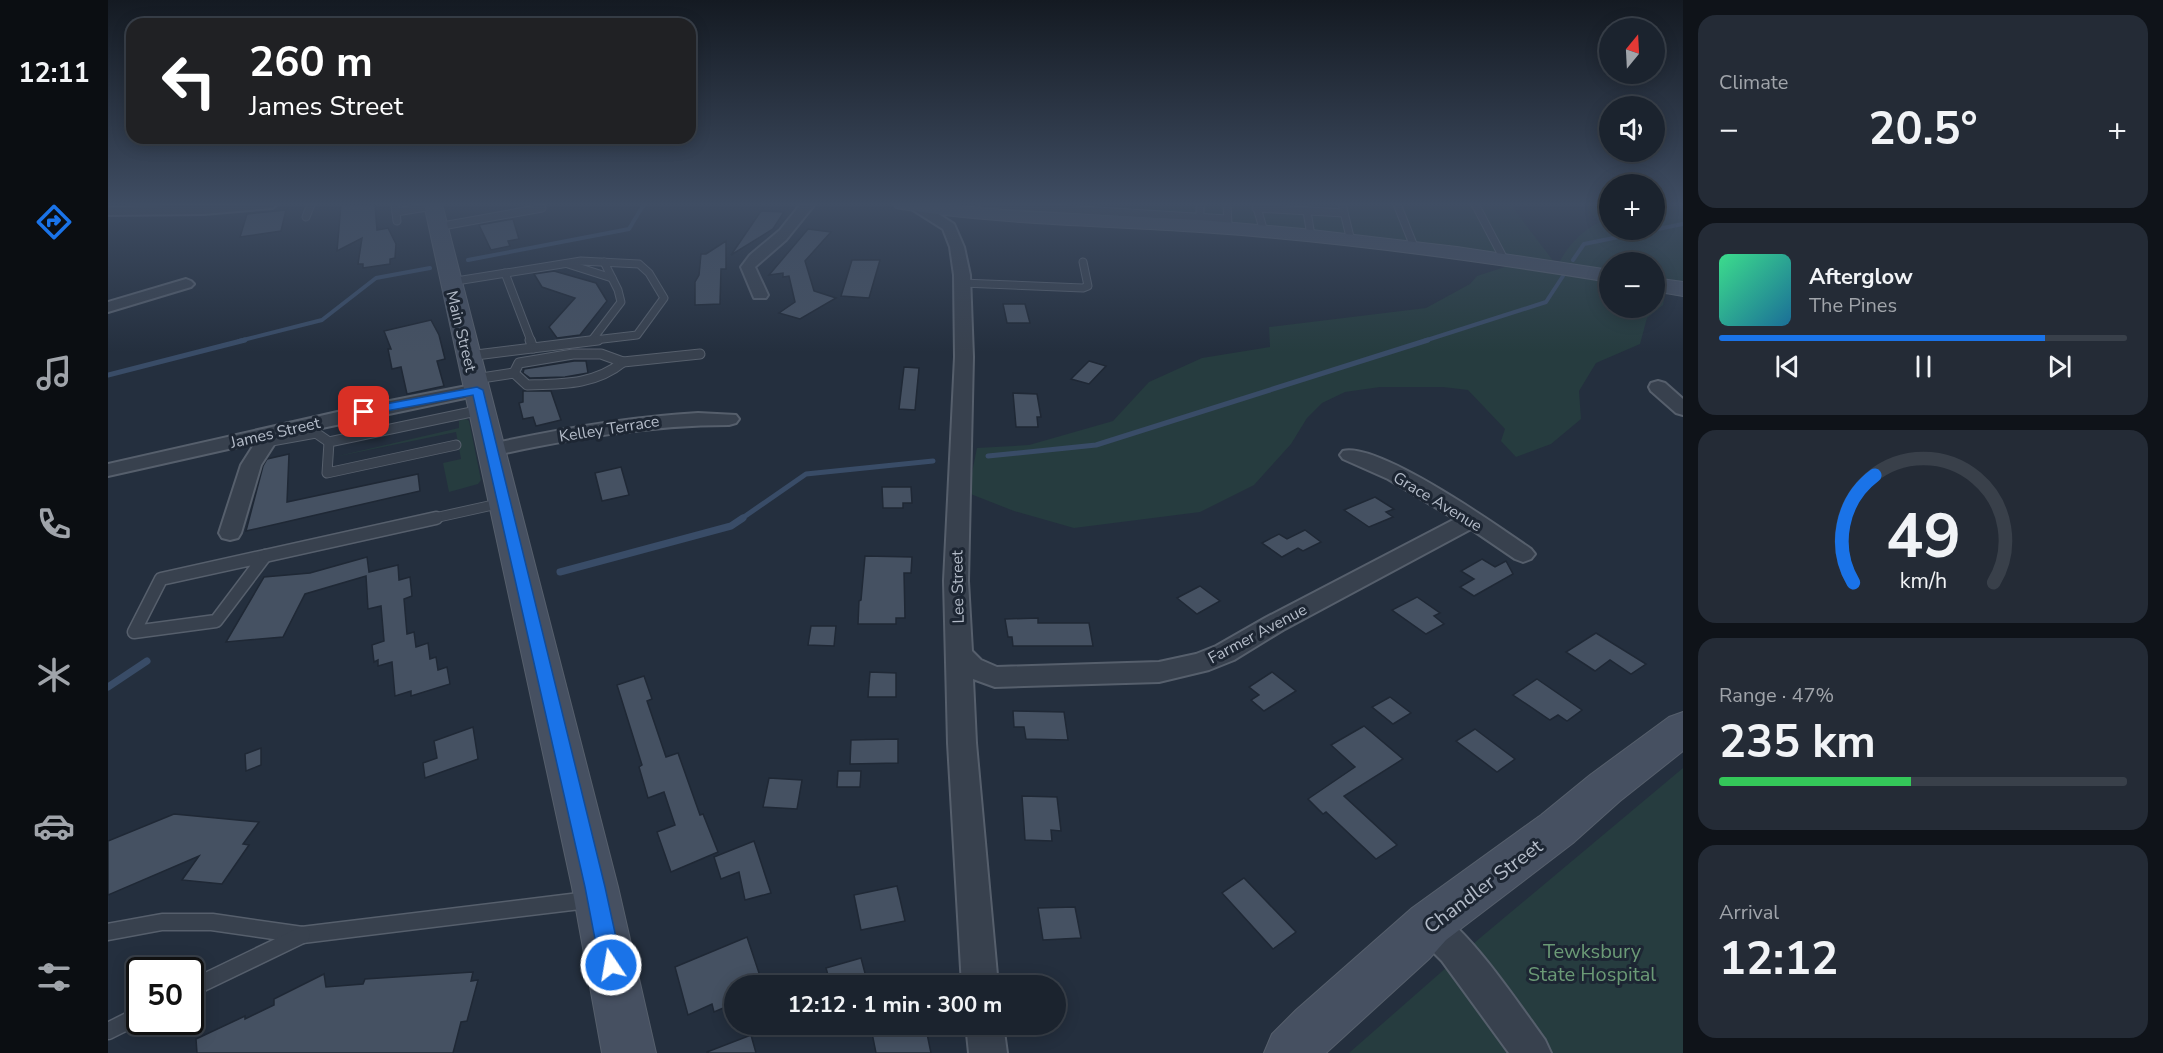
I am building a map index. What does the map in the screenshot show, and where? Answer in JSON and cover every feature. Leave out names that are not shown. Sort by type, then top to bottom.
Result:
[{"type":"main road","name":"Main Street","points":[[444,253],[597,899],[629,1053]]},
{"type":"main road","points":[[1452,253],[1599,274]]},
{"type":"main road","points":[[1665,286],[1683,289]]},
{"type":"main road","name":"Chandler Street","points":[[1302,1049],[1314,1028],[1412,942],[1428,924],[1557,830],[1614,781],[1683,728]]},
{"type":"street","points":[[758,253],[748,267],[760,295]]},
{"type":"street","name":"Lee Street","points":[[957,253],[962,283],[964,357],[956,581],[962,743],[979,975]]},
{"type":"street","points":[[108,307],[186,284]]},
{"type":"street","name":"James Street","points":[[108,470],[308,429],[475,384]]},
{"type":"street","points":[[1658,387],[1683,409]]},
{"type":"street","name":"Kelley Terrace","points":[[491,450],[629,423],[699,418],[729,419]]},
{"type":"street","points":[[230,533],[251,465],[269,437]]},
{"type":"street","name":"Grace Avenue","points":[[1350,455],[1437,497],[1523,554]]},
{"type":"street","name":"Farmer Avenue","points":[[959,655],[972,667],[995,676],[1159,672],[1200,663],[1225,653],[1343,586],[1463,524],[1469,517]]},
{"type":"street","points":[[1428,924],[1454,949],[1532,1053]]},
{"type":"street","points":[[986,1035],[988,1053]]},
{"type":"lane","points":[[1501,253],[1504,259]]},
{"type":"lane","points":[[450,282],[581,261],[639,264],[649,273],[664,298],[637,335],[529,348],[475,384]]},
{"type":"lane","points":[[592,340],[621,302],[604,262]]},
{"type":"lane","points":[[962,283],[1083,288],[1088,286],[1083,262]]},
{"type":"lane","points":[[565,263],[612,278]]},
{"type":"lane","points":[[505,273],[529,348]]},
{"type":"lane","points":[[514,373],[527,386],[585,382],[613,372],[619,359],[624,336]]},
{"type":"lane","points":[[329,442],[475,384],[514,373],[529,348]]},
{"type":"lane","points":[[519,363],[589,352],[619,359],[700,354]]},
{"type":"lane","points":[[308,429],[329,442]]},
{"type":"lane","points":[[329,442],[327,473],[456,445]]},
{"type":"lane","points":[[266,555],[216,621],[134,632],[160,579],[266,555],[502,502]]},
{"type":"lane","points":[[108,932],[162,922],[202,922],[302,935],[597,899]]},
{"type":"lane","points":[[204,982],[302,935]]},
{"type":"lane","points":[[108,1031],[126,1022]]},
{"type":"green space","points":[[1477,253],[1547,253],[1554,262]]},
{"type":"green space","points":[[1565,253],[1599,253],[1599,268],[1559,263]]},
{"type":"green space","points":[[1665,253],[1683,253],[1683,284],[1665,280]]},
{"type":"green space","points":[[1511,265],[1599,278],[1599,318],[1647,318],[1640,344],[1596,363],[1579,391],[1581,419],[1551,444],[1516,457],[1501,441],[1505,429],[1468,390],[1443,387],[1380,387],[1345,392],[1322,403],[1307,418],[1291,444],[1254,485],[1200,512],[1074,528],[1014,511],[968,493],[977,448],[1029,445],[1113,421],[1149,382],[1202,358],[1270,347],[1269,327],[1426,308],[1470,284],[1477,276]]},
{"type":"green space","points":[[465,418],[469,421],[481,480],[478,484],[449,492],[443,463],[461,459],[456,432],[334,457],[459,428],[459,421]]},
{"type":"green space","name":"Tewksbury State Hospital","points":[[1683,768],[1683,1053],[1349,1053],[1480,938]]},
{"type":"building","points":[[360,253],[395,253],[395,258],[390,259],[390,264],[363,268],[363,264],[358,264]]},
{"type":"building","points":[[726,253],[726,269],[721,269],[720,304],[695,305],[695,282],[699,275],[701,254]]},
{"type":"building","points":[[788,253],[812,253],[805,261],[814,291],[836,298],[800,319],[779,313],[795,302],[789,276],[783,277],[783,273],[769,275]]},
{"type":"building","points":[[852,260],[880,260],[869,298],[841,296]]},
{"type":"building","points":[[554,271],[596,283],[607,301],[580,335],[557,338],[549,327],[575,298],[542,287],[534,274]]},
{"type":"building","points":[[1003,304],[1025,304],[1030,323],[1007,323]]},
{"type":"building","points":[[431,320],[439,335],[445,359],[437,361],[444,386],[407,394],[401,367],[392,369],[388,349],[391,349],[384,331]]},
{"type":"building","points":[[586,361],[588,373],[565,377],[530,378],[523,373],[524,369]]},
{"type":"building","points":[[1089,361],[1106,366],[1089,384],[1071,379]]},
{"type":"building","points":[[904,367],[919,368],[915,410],[899,409]]},
{"type":"building","points":[[523,391],[551,391],[561,420],[536,426],[533,417],[523,419],[519,403],[523,402]]},
{"type":"building","points":[[1013,393],[1037,394],[1041,417],[1037,417],[1038,427],[1016,427]]},
{"type":"building","points":[[289,454],[287,502],[418,474],[420,491],[246,531],[263,466],[267,459]]},
{"type":"building","points":[[621,467],[629,495],[602,501],[595,473]]},
{"type":"building","points":[[882,487],[911,487],[912,503],[903,503],[903,508],[883,508]]},
{"type":"building","points":[[1375,497],[1394,509],[1386,512],[1393,517],[1369,527],[1344,510]]},
{"type":"building","points":[[1305,530],[1321,542],[1303,551],[1298,548],[1282,557],[1262,543],[1279,534],[1287,539]]},
{"type":"building","points":[[865,556],[912,557],[911,573],[904,573],[905,618],[896,618],[896,624],[858,624]]},
{"type":"building","points":[[367,557],[369,572],[398,565],[399,580],[410,577],[412,596],[404,599],[407,634],[414,632],[416,647],[428,643],[430,659],[436,657],[438,670],[447,667],[450,684],[411,696],[411,691],[395,696],[392,662],[378,666],[378,660],[374,662],[372,645],[384,641],[381,606],[368,609],[366,576],[305,594],[283,637],[226,642],[264,577],[310,573]]},
{"type":"building","points":[[1482,559],[1495,567],[1506,561],[1513,574],[1474,596],[1460,587],[1474,579],[1461,571]]},
{"type":"building","points":[[1200,586],[1220,601],[1197,614],[1177,598]]},
{"type":"building","points":[[1417,597],[1440,613],[1434,616],[1444,624],[1426,634],[1392,610]]},
{"type":"building","points":[[1038,618],[1038,623],[1089,623],[1093,646],[1013,646],[1012,637],[1008,637],[1005,619]]},
{"type":"building","points":[[811,626],[836,626],[834,646],[808,645]]},
{"type":"building","points":[[1596,633],[1646,664],[1631,674],[1610,660],[1595,671],[1566,652]]},
{"type":"building","points":[[870,672],[896,673],[896,697],[868,697]]},
{"type":"building","points":[[1272,672],[1296,691],[1264,711],[1251,700],[1259,695],[1249,687]]},
{"type":"building","points":[[644,676],[652,699],[647,701],[666,757],[678,753],[700,815],[703,814],[718,852],[671,872],[657,832],[675,825],[664,792],[648,798],[639,767],[642,765],[617,685]]},
{"type":"building","points":[[1537,679],[1582,710],[1567,721],[1558,715],[1550,720],[1513,695]]},
{"type":"building","points":[[1390,697],[1411,713],[1393,724],[1372,707]]},
{"type":"building","points":[[1013,711],[1064,712],[1068,740],[1026,739],[1024,727],[1014,727]]},
{"type":"building","points":[[1364,726],[1403,759],[1344,796],[1397,845],[1376,859],[1326,812],[1323,814],[1308,799],[1355,767],[1331,745]]},
{"type":"building","points":[[473,727],[478,759],[425,778],[423,763],[437,758],[434,741]]},
{"type":"building","points":[[1475,729],[1515,759],[1497,772],[1456,741]]},
{"type":"building","points":[[898,739],[898,763],[850,764],[851,740]]},
{"type":"building","points":[[261,748],[261,765],[246,771],[245,754]]},
{"type":"building","points":[[838,771],[861,771],[860,787],[837,787]]},
{"type":"building","points":[[769,778],[802,780],[797,809],[763,807]]},
{"type":"building","points":[[1022,796],[1057,797],[1061,831],[1051,830],[1052,841],[1025,840]]},
{"type":"building","points":[[174,814],[259,822],[243,844],[249,845],[222,884],[182,880],[199,856],[108,895],[108,841]]},
{"type":"building","points":[[754,841],[771,893],[745,900],[739,872],[721,879],[714,857]]},
{"type":"building","points":[[1244,878],[1296,932],[1273,949],[1222,893]]},
{"type":"building","points":[[897,886],[905,921],[861,930],[854,895]]},
{"type":"building","points":[[1075,907],[1081,938],[1043,940],[1038,908]]},
{"type":"building","points":[[747,937],[760,975],[724,975],[724,1008],[714,1012],[712,1004],[688,1015],[675,967]]},
{"type":"building","points":[[861,958],[865,975],[828,975],[826,968]]},
{"type":"building","points":[[473,972],[471,981],[478,980],[467,1021],[461,1022],[453,1053],[197,1053],[196,1039],[274,1005],[274,999],[324,974],[326,987],[363,984],[365,979]]},
{"type":"building","points":[[751,1035],[756,1053],[707,1053]]},
{"type":"building","points":[[872,1035],[927,1035],[931,1053],[876,1053]]},
{"type":"waterway","points":[[468,260],[504,253]]},
{"type":"waterway","points":[[1573,260],[1578,253]]},
{"type":"waterway","points":[[239,341],[322,320],[376,278],[430,268]]},
{"type":"waterway","points":[[1424,341],[1546,302],[1563,276]]},
{"type":"waterway","points":[[108,375],[245,340]]},
{"type":"waterway","points":[[988,456],[1096,445],[1428,340]]},
{"type":"waterway","points":[[741,519],[806,474],[933,461]]},
{"type":"waterway","points":[[560,572],[731,526],[743,518]]},
{"type":"waterway","points":[[108,687],[147,661]]},
{"type":"route","points":[[364,412],[477,390],[595,887],[611,965]]}]
